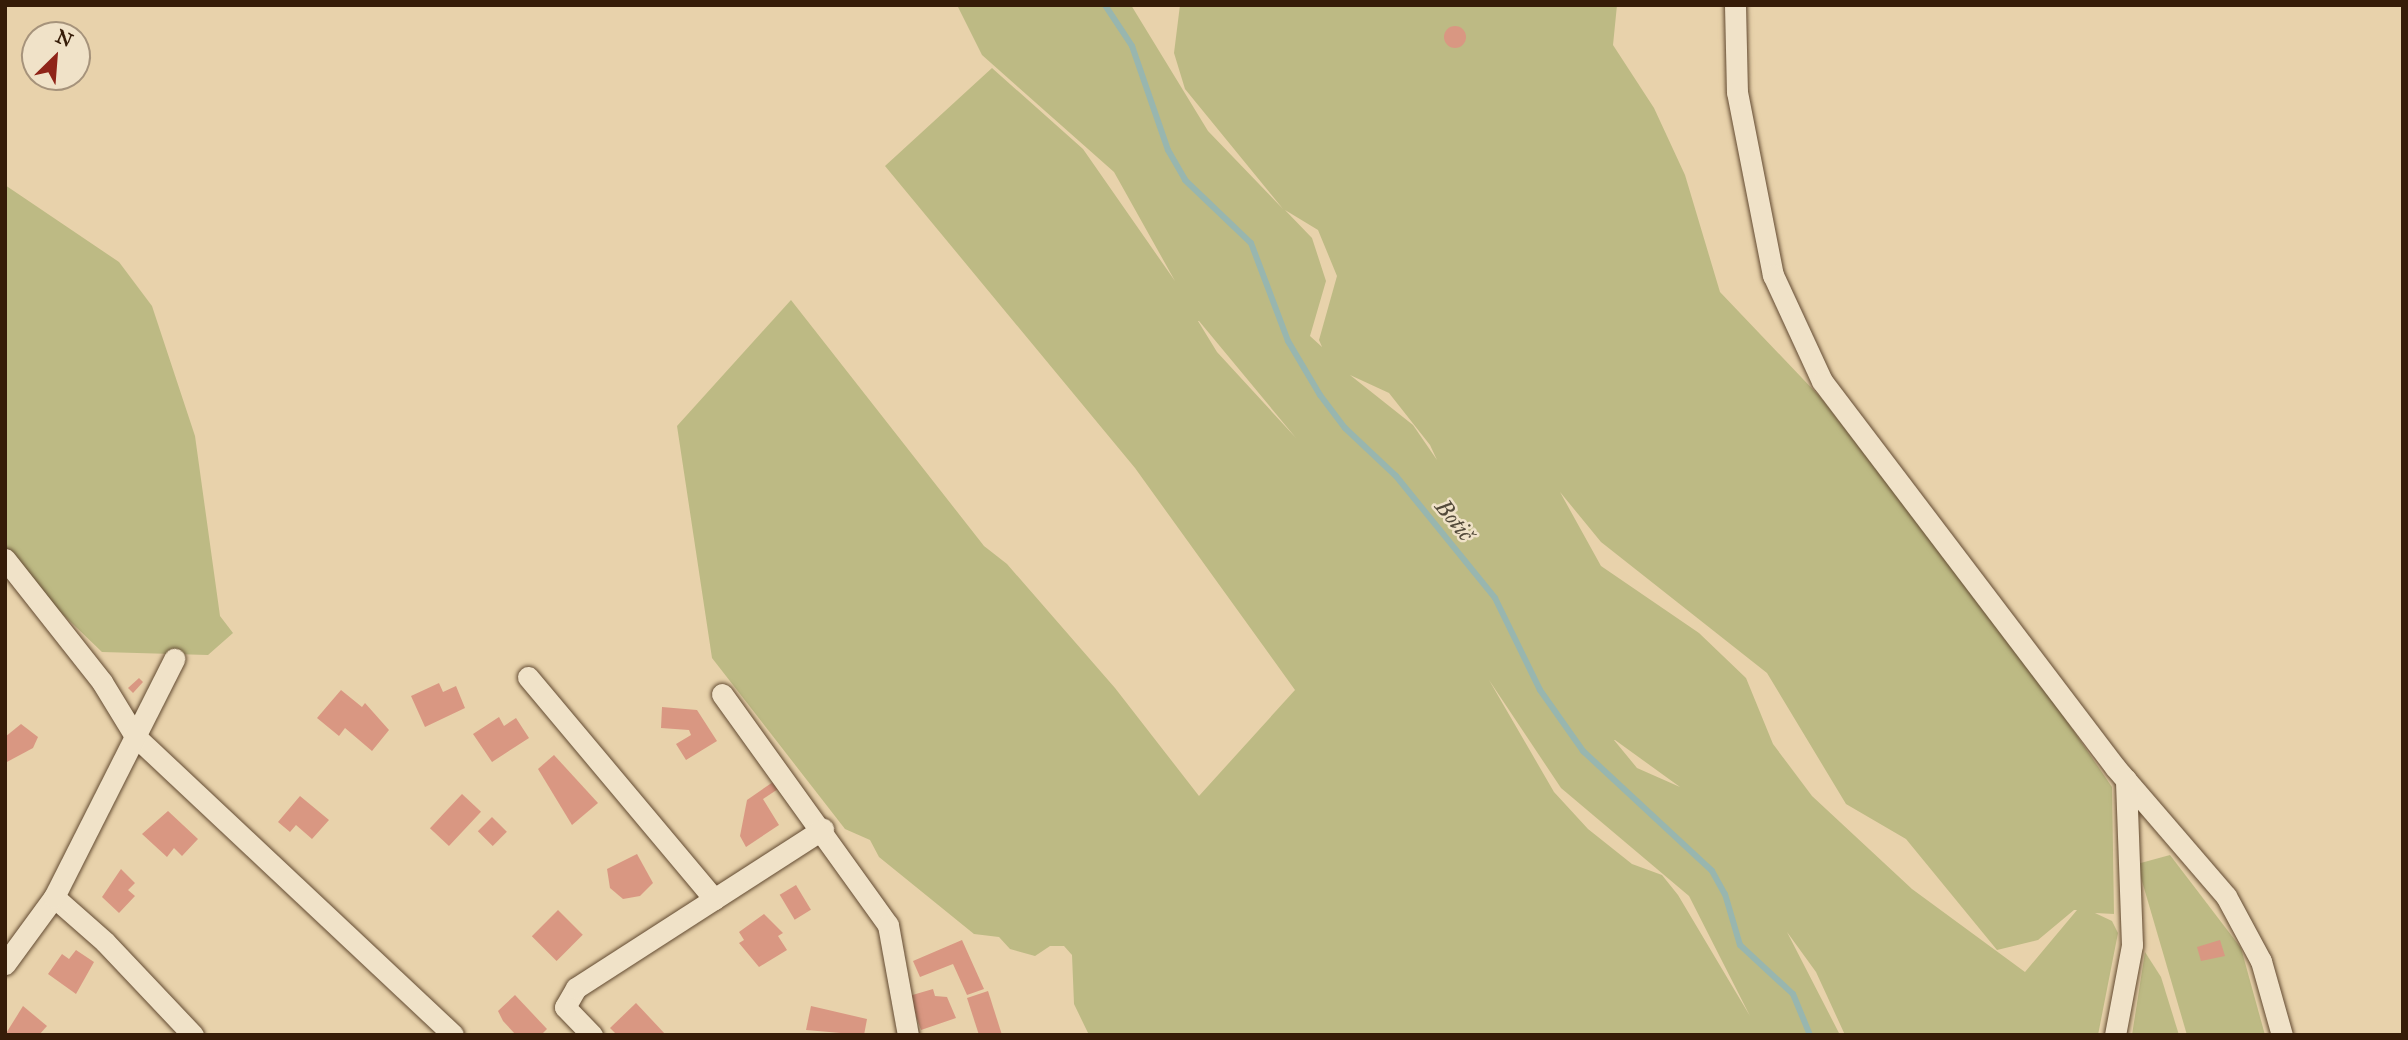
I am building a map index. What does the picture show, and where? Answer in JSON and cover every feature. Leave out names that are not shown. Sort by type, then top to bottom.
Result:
[{"type":"street","points":[[1735,5],[1737,92],[1773,275],[1822,382],[2126,779],[2226,896],[2261,961],[2282,1035]]},
{"type":"street","points":[[9,570],[102,682],[135,736],[453,1035]]},
{"type":"street","points":[[5,964],[54,897],[174,659]]},
{"type":"street","points":[[528,677],[714,899]]},
{"type":"street","points":[[722,694],[822,829],[888,925],[908,1035]]},
{"type":"street","points":[[2115,1035],[2132,946],[2126,779]]},
{"type":"street","points":[[592,1035],[565,1007],[576,988],[822,829]]},
{"type":"street","points":[[54,897],[105,942],[193,1035]]},
{"type":"shaded area","points":[[957,5],[1131,5],[1208,131],[1283,209],[1185,89],[1174,53],[1180,5],[1617,5],[1613,45],[1654,108],[1685,175],[1720,292],[1821,398],[2032,670],[2112,787],[2114,914],[2095,913],[2112,921],[2118,933],[2098,1035],[1845,1035],[1816,972],[1787,932],[1840,1035],[1089,1035],[1074,1004],[1072,955],[1064,946],[1050,946],[1035,956],[1010,949],[999,937],[974,934],[879,857],[870,840],[845,829],[712,658],[677,426],[791,300],[984,546],[1007,564],[1115,688],[1199,796],[1295,690],[1135,468],[885,166],[992,68],[1083,149],[1175,281],[1114,172],[982,55]],"holes":[[[1285,210],[1318,230],[1337,276],[1319,340],[1322,347],[1310,336],[1326,281],[1312,238]],[[1198,321],[1199,321],[1296,438],[1217,352]],[[1350,375],[1389,393],[1430,445],[1437,460],[1413,425]],[[1560,492],[1601,542],[1767,673],[1846,804],[1906,839],[1997,950],[2038,940],[2077,910],[2025,972],[1912,889],[1812,796],[1773,744],[1746,678],[1699,633],[1601,566]],[[1489,680],[1561,788],[1689,896],[1750,1016],[1678,895],[1662,875],[1632,864],[1588,829],[1554,792]],[[1614,740],[1615,740],[1680,787],[1637,768]]]},
{"type":"shaded area","points":[[5,185],[119,262],[152,306],[195,436],[220,616],[233,633],[208,655],[102,652],[25,578],[5,547]]},
{"type":"shaded area","points":[[2170,855],[2241,948],[2265,1035],[2187,1035],[2137,864]]},
{"type":"shaded area","points":[[2145,952],[2161,977],[2179,1035],[2132,1035]]},
{"type":"building","points":[[1455,26],[1463,29],[1466,37],[1463,45],[1455,48],[1447,45],[1444,37],[1447,29]]},
{"type":"building","points":[[139,678],[143,682],[133,693],[128,688]]},
{"type":"building","points":[[439,683],[443,692],[456,686],[465,708],[425,727],[411,696]]},
{"type":"building","points":[[341,690],[362,707],[365,703],[389,730],[372,751],[345,728],[339,736],[317,718]]},
{"type":"building","points":[[662,707],[697,710],[717,741],[686,760],[676,744],[691,735],[689,730],[661,728]]},
{"type":"building","points":[[499,717],[504,726],[516,718],[529,738],[492,762],[473,734]]},
{"type":"building","points":[[21,724],[38,737],[33,748],[5,763],[5,737]]},
{"type":"building","points":[[554,755],[598,803],[572,825],[538,769]]},
{"type":"building","points":[[773,782],[778,789],[763,799],[779,825],[746,847],[740,836],[747,800]]},
{"type":"building","points":[[462,794],[481,812],[449,846],[430,828]]},
{"type":"building","points":[[300,796],[329,820],[312,839],[296,825],[290,832],[278,822]]},
{"type":"building","points":[[168,811],[198,839],[182,856],[174,848],[167,857],[142,834]]},
{"type":"building","points":[[492,817],[507,832],[493,846],[478,831]]},
{"type":"building","points":[[637,854],[653,883],[640,896],[623,899],[610,888],[607,869]]},
{"type":"building","points":[[121,869],[135,883],[128,890],[135,896],[119,913],[102,897]]},
{"type":"building","points":[[796,885],[811,910],[795,920],[780,895]]},
{"type":"building","points":[[558,910],[583,935],[557,961],[532,936]]},
{"type":"building","points":[[764,914],[783,933],[778,936],[787,950],[759,967],[739,943],[744,940],[739,932]]},
{"type":"building","points":[[962,940],[984,989],[967,995],[953,964],[920,977],[913,961]]},
{"type":"building","points":[[2220,940],[2225,956],[2201,961],[2197,947]]},
{"type":"building","points":[[76,950],[94,962],[76,994],[48,974],[62,954],[69,959]]},
{"type":"building","points":[[933,989],[935,996],[947,997],[956,1018],[921,1030],[909,996]]},
{"type":"building","points":[[988,991],[1002,1035],[979,1035],[967,998]]},
{"type":"building","points":[[515,995],[547,1029],[541,1035],[516,1035],[503,1021],[498,1011]]},
{"type":"building","points":[[636,1003],[666,1035],[617,1035],[610,1028]]},
{"type":"building","points":[[23,1006],[47,1026],[39,1035],[5,1035]]},
{"type":"building","points":[[811,1006],[867,1019],[864,1035],[806,1030]]},
{"type":"waterway","name":"Botič","points":[[1105,5],[1132,46],[1168,150],[1185,180],[1251,243],[1288,341],[1320,395],[1345,428],[1396,476],[1495,598],[1540,690],[1583,751],[1712,871],[1725,894],[1740,945],[1793,994],[1810,1035]]}]
